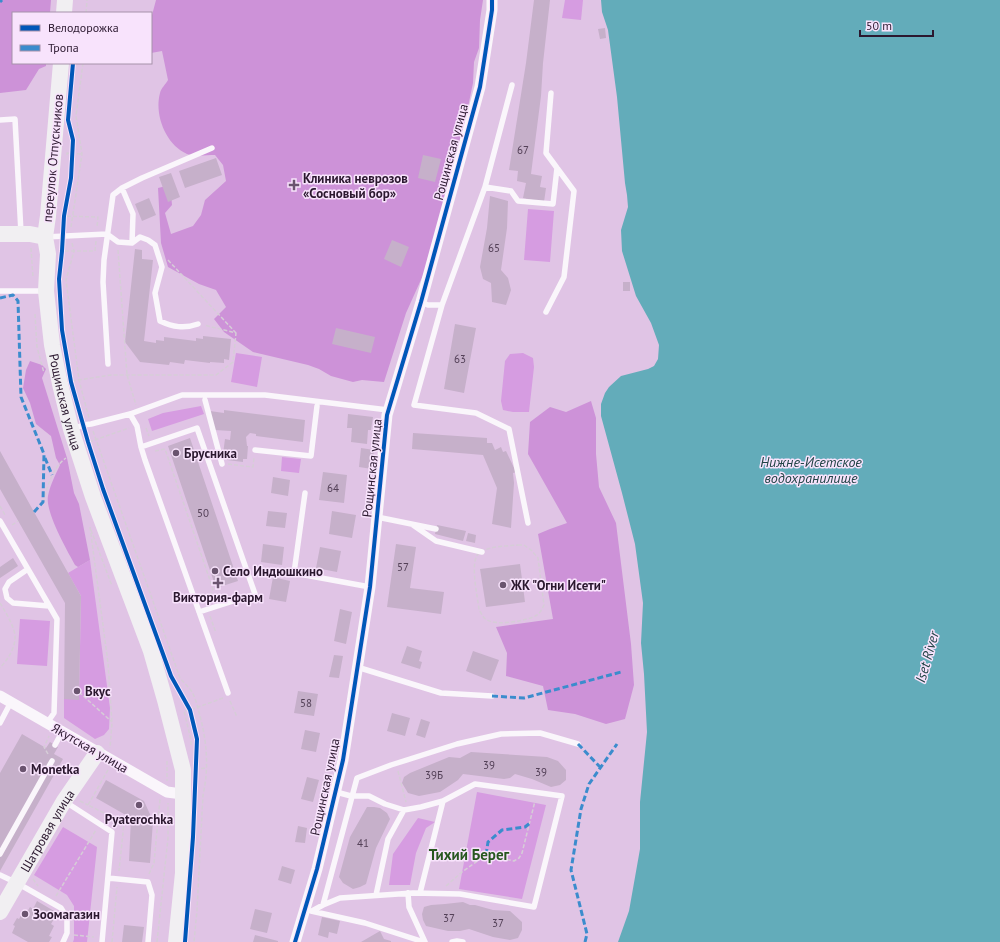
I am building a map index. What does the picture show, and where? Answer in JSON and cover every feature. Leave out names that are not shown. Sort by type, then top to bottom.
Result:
[{"type":"street","points":[[64,12],[65,0]]},
{"type":"street","name":"Рощинская улица","points":[[295,942],[308,910],[343,760],[370,587],[388,410],[421,302],[480,87],[492,10],[492,0]]},
{"type":"street","name":"переулок Отпускников","points":[[57,254],[45,237],[61,64]]},
{"type":"street","points":[[0,234],[21,234],[45,237]]},
{"type":"street","name":"Рощинская улица","points":[[57,254],[46,291],[52,345],[77,427],[93,497],[151,651],[166,700],[183,770],[183,873],[176,942]]},
{"type":"street","name":"Якутская улица","points":[[0,696],[62,732],[104,759],[167,792],[182,794]]},
{"type":"street","name":"Шатровая улица","points":[[0,912],[23,878],[64,801],[104,759]]},
{"type":"lane","points":[[512,86],[485,187],[442,305],[414,405],[476,413],[509,429],[528,523]]},
{"type":"lane","points":[[546,312],[564,277],[574,191],[546,153],[551,93]]},
{"type":"lane","points":[[0,120],[15,119],[21,234]]},
{"type":"lane","points":[[108,364],[103,282],[104,260],[113,195],[122,188],[142,178],[212,148]]},
{"type":"lane","points":[[485,187],[511,191],[518,201],[553,204],[557,168]]},
{"type":"lane","points":[[122,188],[133,214],[132,243]]},
{"type":"lane","points":[[45,237],[107,234],[118,242],[132,243],[140,236],[148,240],[155,245],[162,267],[155,293],[160,321],[170,326],[187,328],[198,324]]},
{"type":"lane","points":[[0,291],[46,291]]},
{"type":"lane","points":[[421,302],[442,305]]},
{"type":"lane","points":[[77,427],[130,414],[182,395],[265,395],[388,410]]},
{"type":"lane","points":[[205,400],[222,464]]},
{"type":"lane","points":[[255,450],[311,456],[316,406]]},
{"type":"lane","points":[[130,414],[137,426],[141,448],[228,693]]},
{"type":"lane","points":[[141,448],[197,428],[255,594],[200,612]]},
{"type":"lane","points":[[305,493],[294,573],[370,587]]},
{"type":"lane","points":[[378,517],[436,529]]},
{"type":"lane","points":[[0,521],[57,619],[54,713],[47,723]]},
{"type":"lane","points":[[413,524],[436,541],[482,552]]},
{"type":"lane","points":[[28,569],[9,582],[5,589],[7,598],[14,602],[49,606]]},
{"type":"lane","points":[[357,667],[441,694],[492,696]]},
{"type":"lane","points":[[0,723],[11,702]]},
{"type":"lane","points":[[55,745],[62,732]]},
{"type":"lane","points":[[323,905],[357,778],[396,763],[457,744],[501,734],[540,733],[578,744]]},
{"type":"lane","points":[[0,854],[52,761]]},
{"type":"lane","points":[[308,910],[340,898],[408,893],[460,894],[534,907],[562,796],[475,784],[443,801],[406,810],[385,804],[369,796],[351,796],[336,792]]},
{"type":"lane","points":[[64,801],[112,832],[102,940]]},
{"type":"lane","points":[[420,893],[443,801]]},
{"type":"lane","points":[[376,895],[388,839],[406,810]]},
{"type":"lane","points":[[0,875],[23,878],[61,908],[67,918],[67,933],[63,942]]},
{"type":"lane","points":[[108,878],[148,882],[152,895],[148,942]]},
{"type":"lane","points":[[408,893],[409,907],[421,942]]},
{"type":"lane","points":[[308,910],[365,923],[421,942]]},
{"type":"lane","points":[[452,942],[457,940],[462,942]]},
{"type":"path","points":[[86,12],[87,0]]},
{"type":"path","points":[[83,64],[76,116],[82,154],[70,235],[74,252],[66,280],[79,380],[91,424],[180,678],[193,693],[198,706],[205,735],[207,768],[203,796],[194,942]]},
{"type":"path","points":[[72,162],[73,147]]},
{"type":"path","points":[[48,216],[64,216],[72,216],[98,218],[95,251],[57,254],[62,237],[64,216],[65,208]]},
{"type":"path","points":[[118,242],[127,375],[138,411]]},
{"type":"path","points":[[71,382],[111,375],[216,375],[233,362],[236,333],[155,245]]},
{"type":"path","points":[[198,324],[236,333]]},
{"type":"path","points":[[70,374],[73,389]]},
{"type":"path","points":[[88,442],[143,423],[153,443],[155,451],[165,449],[213,589],[207,606],[218,639]]},
{"type":"path","points":[[77,427],[88,442],[90,449]]},
{"type":"path","points":[[222,464],[253,467],[255,450]]},
{"type":"path","points":[[43,502],[52,475],[59,463],[66,458]]},
{"type":"path","points":[[12,525],[18,521]]},
{"type":"path","points":[[90,527],[108,662],[112,723],[110,751],[104,759],[88,805],[124,823],[119,879]]},
{"type":"path","points":[[518,545],[524,545],[531,550],[538,558],[544,606],[538,614],[529,619],[495,623],[487,620],[483,616],[480,610],[474,568],[475,558],[482,552],[490,548],[518,545]]},
{"type":"path","points":[[0,603],[8,615],[15,637],[9,658],[0,668]]},
{"type":"path","points":[[79,692],[112,723]]},
{"type":"path","points":[[191,748],[191,740],[184,711],[228,696],[237,717]]},
{"type":"path","points":[[187,703],[192,717]]},
{"type":"path","points":[[44,747],[46,740]]},
{"type":"path","points":[[196,775],[197,761]]},
{"type":"path","points":[[396,763],[406,810]]},
{"type":"path","points":[[190,769],[207,768]]},
{"type":"path","points":[[149,875],[154,863],[160,797]]},
{"type":"path","points":[[437,893],[462,872],[486,855],[514,861],[519,858],[522,853],[534,803]]},
{"type":"path","points":[[56,896],[100,824]]},
{"type":"path","points":[[23,878],[40,888]]},
{"type":"path","points":[[112,942],[118,885]]},
{"type":"path","points":[[50,894],[60,899]]},
{"type":"path","points":[[71,935],[102,940],[112,939]]},
{"type":"shaded area","points":[[0,0],[51,0],[50,12],[12,12],[12,64],[46,64],[46,66],[39,69],[26,90],[0,93]]},
{"type":"shaded area","name":"Клиника неврозов «Сосновый бор»","points":[[156,0],[483,0],[480,20],[479,48],[474,62],[473,83],[457,160],[433,253],[406,313],[384,382],[362,380],[353,382],[331,376],[308,365],[253,352],[224,332],[214,319],[226,307],[216,290],[199,284],[168,267],[161,243],[158,188],[166,186],[171,194],[172,205],[165,213],[171,234],[193,226],[201,215],[205,200],[226,181],[223,165],[215,155],[197,156],[187,154],[173,144],[163,128],[160,120],[159,102],[162,88],[168,80],[162,51],[152,53],[152,15]]},
{"type":"shaded area","points":[[565,0],[583,0],[581,20],[562,18]]},
{"type":"shaded area","points":[[528,209],[554,211],[550,262],[524,260]]},
{"type":"shaded area","points":[[236,353],[262,357],[257,387],[231,382]]},
{"type":"shaded area","points":[[523,353],[533,358],[534,367],[529,412],[513,412],[503,410],[501,401],[505,361],[510,354]]},
{"type":"shaded area","points":[[30,361],[42,365],[46,369],[42,378],[67,458],[74,493],[79,504],[90,560],[78,567],[75,565],[62,541],[53,521],[48,503],[48,496],[60,465],[56,458],[51,436],[36,424],[30,403],[23,388],[26,370]]},
{"type":"shaded area","points":[[591,401],[596,418],[596,454],[599,487],[616,523],[631,644],[634,685],[625,719],[606,724],[575,714],[548,710],[543,686],[506,676],[507,653],[496,627],[553,619],[538,534],[567,523],[528,454],[530,422],[550,407],[566,412]]},
{"type":"shaded area","points":[[201,406],[204,414],[152,431],[148,419],[163,413]]},
{"type":"shaded area","points":[[282,457],[301,459],[299,473],[281,471]]},
{"type":"shaded area","points":[[90,560],[110,708],[109,729],[104,735],[95,739],[64,718],[64,699],[79,699],[81,596],[68,573]]},
{"type":"shaded area","points":[[20,619],[50,621],[47,666],[17,664]]},
{"type":"shaded area","points":[[477,792],[546,805],[522,899],[459,889]]},
{"type":"shaded area","points":[[418,818],[435,822],[426,828],[416,853],[410,885],[389,885],[393,854]]},
{"type":"shaded area","points":[[63,827],[97,847],[87,942],[73,942],[74,906],[67,895],[34,875]]},
{"type":"water","name":"Нижне-Исетское водохранилище","points":[[601,0],[1000,0],[1000,942],[618,942],[629,911],[640,849],[640,802],[647,732],[641,643],[643,603],[635,544],[601,416],[601,404],[609,387],[621,376],[654,366],[658,359],[659,345],[651,323],[636,296],[622,251],[621,230],[628,207],[627,195],[617,97],[608,30],[602,12]]},
{"type":"building","points":[[534,0],[550,0],[541,96],[531,174],[542,176],[540,187],[546,188],[544,202],[523,198],[526,183],[517,181],[518,171],[509,170],[526,63]]},
{"type":"building","points":[[605,28],[606,38],[600,39],[598,29]]},
{"type":"building","points":[[423,155],[441,159],[435,182],[418,178]]},
{"type":"building","points":[[216,158],[222,175],[185,188],[179,171]]},
{"type":"building","points":[[171,173],[180,197],[168,202],[159,177]]},
{"type":"building","points":[[490,196],[508,201],[507,228],[501,270],[508,278],[511,290],[506,305],[492,302],[491,283],[483,279],[480,267],[487,228]]},
{"type":"building","points":[[149,198],[156,215],[142,221],[135,204]]},
{"type":"building","points":[[392,240],[409,247],[401,267],[384,259]]},
{"type":"building","points":[[135,249],[142,250],[142,259],[153,260],[144,341],[156,343],[156,340],[164,341],[164,337],[196,341],[196,338],[203,339],[203,336],[231,339],[229,360],[224,359],[224,363],[210,363],[185,360],[184,364],[170,362],[169,365],[140,362],[125,342]]},
{"type":"building","points":[[623,282],[630,282],[630,291],[623,291]]},
{"type":"building","points":[[455,324],[476,328],[464,393],[444,389]]},
{"type":"building","points":[[336,328],[375,337],[371,353],[332,344]]},
{"type":"building","points":[[224,410],[305,420],[303,442],[256,436],[256,434],[250,433],[246,437],[248,446],[247,459],[243,459],[243,462],[227,460],[227,455],[223,454],[225,439],[230,440],[231,431],[215,430],[210,411],[224,413]]},
{"type":"building","points":[[348,414],[373,417],[371,430],[368,430],[367,444],[351,442],[352,428],[347,428]]},
{"type":"building","points":[[413,433],[487,438],[487,443],[492,443],[495,450],[501,447],[503,452],[506,451],[516,472],[513,473],[514,483],[511,528],[492,524],[497,488],[483,455],[412,449]]},
{"type":"building","points":[[190,438],[238,581],[216,588],[168,446]]},
{"type":"building","points":[[361,448],[374,450],[372,469],[359,467]]},
{"type":"building","points":[[0,451],[81,596],[79,700],[64,699],[65,603],[0,489]]},
{"type":"building","points":[[323,472],[347,475],[344,503],[319,500]]},
{"type":"building","points":[[273,477],[290,480],[288,496],[271,493]]},
{"type":"building","points":[[268,511],[287,513],[285,528],[266,526]]},
{"type":"building","points":[[332,511],[356,515],[352,538],[329,534]]},
{"type":"building","points":[[437,525],[466,531],[463,541],[435,534]]},
{"type":"building","points":[[468,533],[476,535],[475,543],[466,541]]},
{"type":"building","points":[[263,544],[284,547],[282,565],[261,562]]},
{"type":"building","points":[[396,544],[416,547],[410,588],[444,592],[441,614],[387,607]]},
{"type":"building","points":[[320,547],[341,551],[337,572],[316,568]]},
{"type":"building","points":[[13,558],[18,566],[0,578],[0,567]]},
{"type":"building","name":"ЖК \"Огни Исети\"","points":[[520,564],[525,602],[486,607],[480,569]]},
{"type":"building","points":[[273,577],[290,581],[286,602],[269,599]]},
{"type":"building","points":[[340,609],[352,612],[346,644],[334,641]]},
{"type":"building","points":[[407,646],[422,651],[419,661],[422,662],[420,669],[401,663]]},
{"type":"building","points":[[473,651],[499,660],[491,681],[466,671]]},
{"type":"building","points":[[334,655],[343,656],[339,678],[329,677]]},
{"type":"building","points":[[298,691],[318,694],[314,716],[294,713]]},
{"type":"building","points":[[392,713],[410,718],[405,736],[387,731]]},
{"type":"building","points":[[421,719],[430,722],[425,738],[416,735]]},
{"type":"building","points":[[305,730],[320,733],[316,752],[301,749]]},
{"type":"building","points":[[22,734],[46,748],[50,742],[58,747],[54,754],[63,759],[0,871],[0,773]]},
{"type":"building","points":[[471,752],[547,757],[558,761],[566,770],[566,780],[560,785],[551,787],[515,774],[510,778],[504,779],[463,774],[458,780],[440,792],[419,796],[408,793],[402,783],[404,777],[410,773],[449,757],[460,758]]},
{"type":"building","points":[[307,777],[319,780],[313,802],[301,799]]},
{"type":"building","points":[[106,780],[144,801],[153,821],[150,863],[129,861],[131,818],[96,798]]},
{"type":"building","points":[[367,807],[380,808],[387,813],[390,819],[376,848],[366,884],[353,889],[343,883],[339,877],[350,837]]},
{"type":"building","points":[[298,826],[307,828],[305,843],[295,842]]},
{"type":"building","points":[[282,866],[295,870],[291,884],[278,880]]},
{"type":"building","points":[[37,901],[54,911],[51,918],[54,919],[51,924],[54,926],[49,936],[52,937],[49,942],[28,942],[12,933],[15,926],[13,925],[17,918],[19,919],[24,910],[27,912],[30,907],[33,909]]},
{"type":"building","points":[[463,902],[493,910],[510,911],[522,922],[522,930],[518,938],[510,940],[493,937],[469,929],[448,931],[426,926],[422,914],[424,907]]},
{"type":"building","points":[[255,909],[272,913],[267,933],[250,929]]},
{"type":"building","points":[[322,917],[340,921],[337,934],[329,932],[328,938],[318,935]]},
{"type":"building","points":[[124,925],[144,927],[142,942],[122,942]]},
{"type":"building","points":[[380,931],[384,939],[391,942],[361,942]]},
{"type":"building","points":[[255,935],[278,941],[278,942],[253,942]]},
{"type":"marked path","points":[[0,298],[13,295],[18,301],[21,397],[44,454],[43,502],[34,512]]},
{"type":"marked path","points":[[45,458],[52,475]]},
{"type":"marked path","points":[[492,696],[524,698],[621,672]]},
{"type":"marked path","points":[[578,744],[600,767]]},
{"type":"marked path","points":[[585,942],[587,934],[571,870],[581,809],[589,784],[617,744]]},
{"type":"marked path","points":[[486,855],[488,842],[502,830],[525,827],[530,823]]},
{"type":"cycle path","points":[[295,942],[317,869],[343,760],[370,587],[387,415],[421,302],[480,87],[492,10],[492,0]]},
{"type":"cycle path","points":[[73,64],[68,120],[73,140],[71,178],[64,216],[59,279],[62,330],[71,382],[103,489],[171,676],[190,710],[197,739],[193,837],[185,942]]},
{"type":"place","name":"Клиника неврозов «Сосновый бор»","points":[[294,185]]},
{"type":"place","name":"Брусника","points":[[176,453]]},
{"type":"place","name":"Село Индюшкино","points":[[215,571]]},
{"type":"place","name":"Виктория-фарм","points":[[218,583]]},
{"type":"place","name":"ЖК \"Огни Исети\"","points":[[503,585]]},
{"type":"place","name":"Вкус","points":[[77,691]]},
{"type":"place","name":"Monetka","points":[[23,769]]},
{"type":"place","name":"Pyaterochka","points":[[139,805]]},
{"type":"place","name":"Зоомагазин","points":[[25,914]]},
{"type":"district","name":"Тихий Берег","points":[[469,854]]},
{"type":"water label","name":"Iset River","points":[[927,657]]}]
